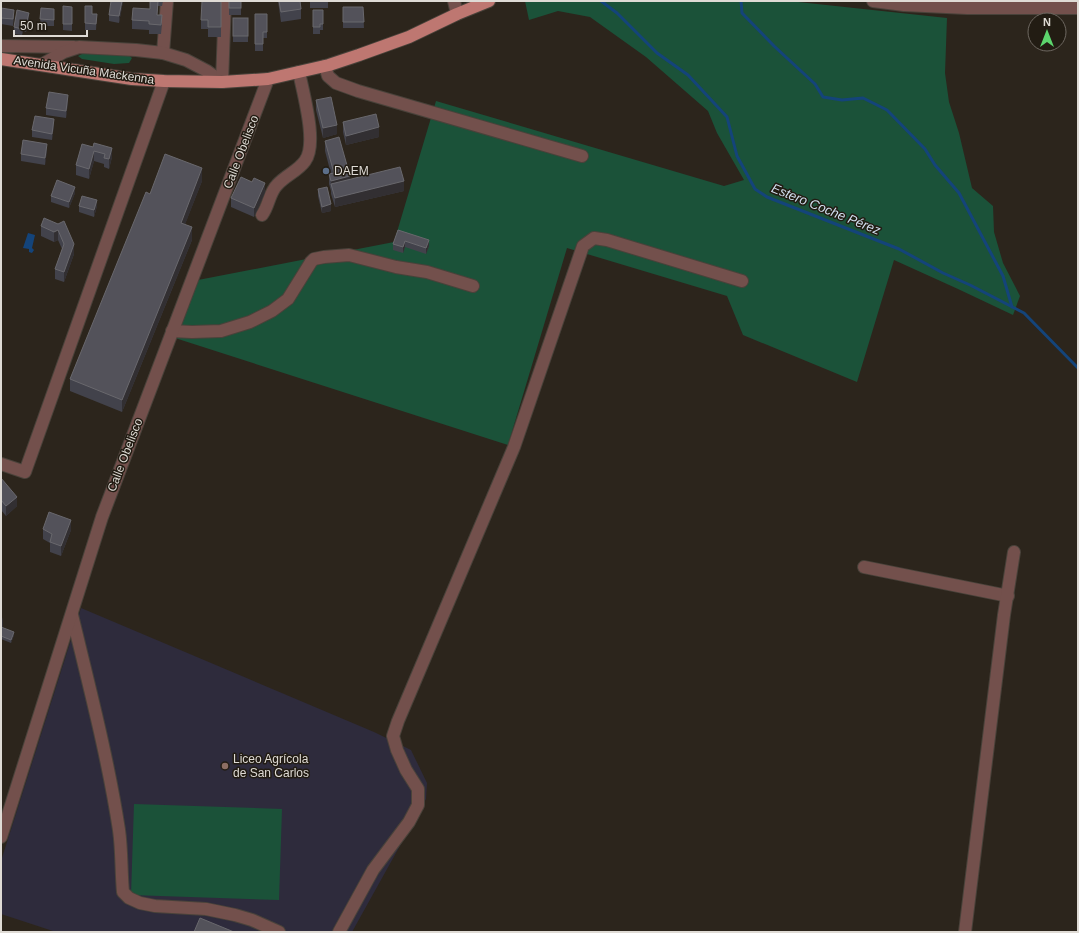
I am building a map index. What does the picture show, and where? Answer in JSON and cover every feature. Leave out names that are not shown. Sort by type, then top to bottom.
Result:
[{"type":"main road","name":"Avenida Vicuña Mackenna","points":[[1,59],[132,79],[222,82],[268,79],[325,66],[384,46],[489,1]]},
{"type":"street","points":[[163,53],[167,1]]},
{"type":"street","points":[[222,82],[225,1]]},
{"type":"street","points":[[454,1],[457,14]]},
{"type":"street","points":[[873,1],[904,5],[967,8],[1078,8]]},
{"type":"street","points":[[1,46],[17,45],[79,47],[163,53],[186,60],[222,82]]},
{"type":"street","points":[[41,66],[64,52],[79,47]]},
{"type":"street","points":[[325,66],[328,76],[336,83],[358,91],[582,156]]},
{"type":"street","points":[[262,215],[276,186],[286,176],[299,168],[307,159],[310,133],[307,109],[299,72]]},
{"type":"street","name":"Calle Obelisco","points":[[1,837],[102,517],[268,79]]},
{"type":"street","points":[[1,464],[25,472],[164,81]]},
{"type":"street","points":[[339,932],[373,870],[409,822],[418,805],[418,789],[406,770],[397,750],[393,736],[514,447],[583,246],[594,238],[607,240],[742,281]]},
{"type":"street","points":[[172,331],[192,332],[221,330],[250,322],[272,311],[288,299],[311,262],[324,257],[350,255],[396,267],[427,272],[473,286]]},
{"type":"street","points":[[965,932],[1014,552]]},
{"type":"street","points":[[864,568],[1008,596]]},
{"type":"street","points":[[72,614],[109,772],[119,833],[123,892],[129,898],[140,903],[155,906],[206,909],[235,915],[252,920],[279,932]]},
{"type":"shaded area","name":"Liceo Agrícola de San Carlos","points":[[81,608],[374,732],[411,750],[427,783],[426,799],[352,932],[56,932],[1,914],[1,861]]},
{"type":"green space","points":[[525,1],[789,1],[947,18],[945,73],[949,102],[959,133],[972,188],[993,206],[994,232],[1003,263],[1020,296],[1013,315],[894,260],[857,382],[743,335],[727,296],[567,248],[508,445],[175,338],[198,280],[394,242],[436,101],[724,186],[744,180],[717,133],[708,111],[646,57],[590,17],[558,11],[529,20]]},
{"type":"green space","points":[[89,52],[127,54],[132,58],[129,63],[114,64],[82,59],[78,56]]},
{"type":"green space","points":[[134,804],[282,809],[279,900],[131,895]]},
{"type":"water","points":[[28,233],[35,235],[32,248],[34,250],[32,253],[29,252],[29,249],[23,248]]},
{"type":"building","points":[[111,1],[122,1],[119,16],[109,15]]},
{"type":"building","points":[[150,1],[158,1],[157,15],[162,15],[161,25],[149,24],[149,21],[132,20],[133,8],[150,9]]},
{"type":"building","points":[[202,1],[221,1],[221,27],[208,27],[208,20],[201,20]]},
{"type":"building","points":[[229,1],[241,1],[241,8],[229,8]]},
{"type":"building","points":[[279,1],[300,1],[301,9],[281,12]]},
{"type":"building","points":[[63,6],[72,7],[72,24],[63,24]]},
{"type":"building","points":[[85,6],[92,6],[92,14],[97,14],[96,24],[85,23]]},
{"type":"building","points":[[343,7],[363,7],[364,22],[343,22]]},
{"type":"building","points":[[1,8],[14,10],[13,19],[1,18]]},
{"type":"building","points":[[41,8],[54,9],[54,20],[40,19]]},
{"type":"building","points":[[17,10],[29,13],[26,25],[23,25],[22,29],[14,27]]},
{"type":"building","points":[[313,10],[323,10],[323,24],[320,24],[320,27],[313,27]]},
{"type":"building","points":[[255,14],[267,14],[267,32],[263,32],[263,44],[255,44]]},
{"type":"building","points":[[233,18],[248,18],[248,36],[233,36]]},
{"type":"building","points":[[49,92],[68,95],[66,111],[46,108]]},
{"type":"building","points":[[331,97],[337,125],[323,128],[316,100]]},
{"type":"building","points":[[376,114],[379,127],[346,136],[343,122]]},
{"type":"building","points":[[35,116],[54,119],[52,134],[32,130]]},
{"type":"building","points":[[339,137],[350,176],[331,181],[329,174],[334,173],[325,141]]},
{"type":"building","points":[[23,140],[47,144],[45,158],[21,154]]},
{"type":"building","points":[[94,143],[112,148],[109,159],[104,158],[105,154],[94,151],[89,169],[76,165],[82,144],[93,147]]},
{"type":"building","points":[[165,154],[202,168],[181,223],[192,227],[122,400],[70,379],[146,192],[150,194]]},
{"type":"building","points":[[400,167],[404,181],[335,198],[331,184]]},
{"type":"building","points":[[241,177],[252,182],[254,178],[265,183],[254,208],[231,198]]},
{"type":"building","points":[[57,180],[75,187],[69,202],[51,196]]},
{"type":"building","points":[[327,187],[331,204],[322,207],[318,189]]},
{"type":"building","points":[[82,196],[97,200],[94,210],[79,206]]},
{"type":"building","points":[[44,218],[58,224],[64,221],[74,244],[64,272],[55,269],[64,244],[58,230],[54,232],[41,226]]},
{"type":"building","points":[[398,230],[429,240],[426,248],[405,241],[403,247],[393,244]]},
{"type":"building","points":[[1,478],[17,497],[6,506],[1,500]]},
{"type":"building","points":[[49,512],[71,520],[61,546],[50,542],[52,534],[43,529]]},
{"type":"building","points":[[1,627],[14,632],[11,640],[1,636]]},
{"type":"building","points":[[200,918],[234,932],[194,932]]},
{"type":"waterway","name":"Estero Coche Pérez","points":[[601,1],[617,13],[657,53],[688,75],[727,117],[737,156],[755,189],[767,197],[899,249],[943,273],[1024,313],[1078,368]]},
{"type":"waterway","points":[[741,1],[742,13],[774,46],[815,84],[823,97],[842,100],[863,98],[887,110],[925,149],[935,165],[959,193],[1003,276],[1012,307]]},
{"type":"place","name":"DAEM","points":[[326,171]]},
{"type":"place","name":"Liceo Agrícola de San Carlos","points":[[225,766]]}]
